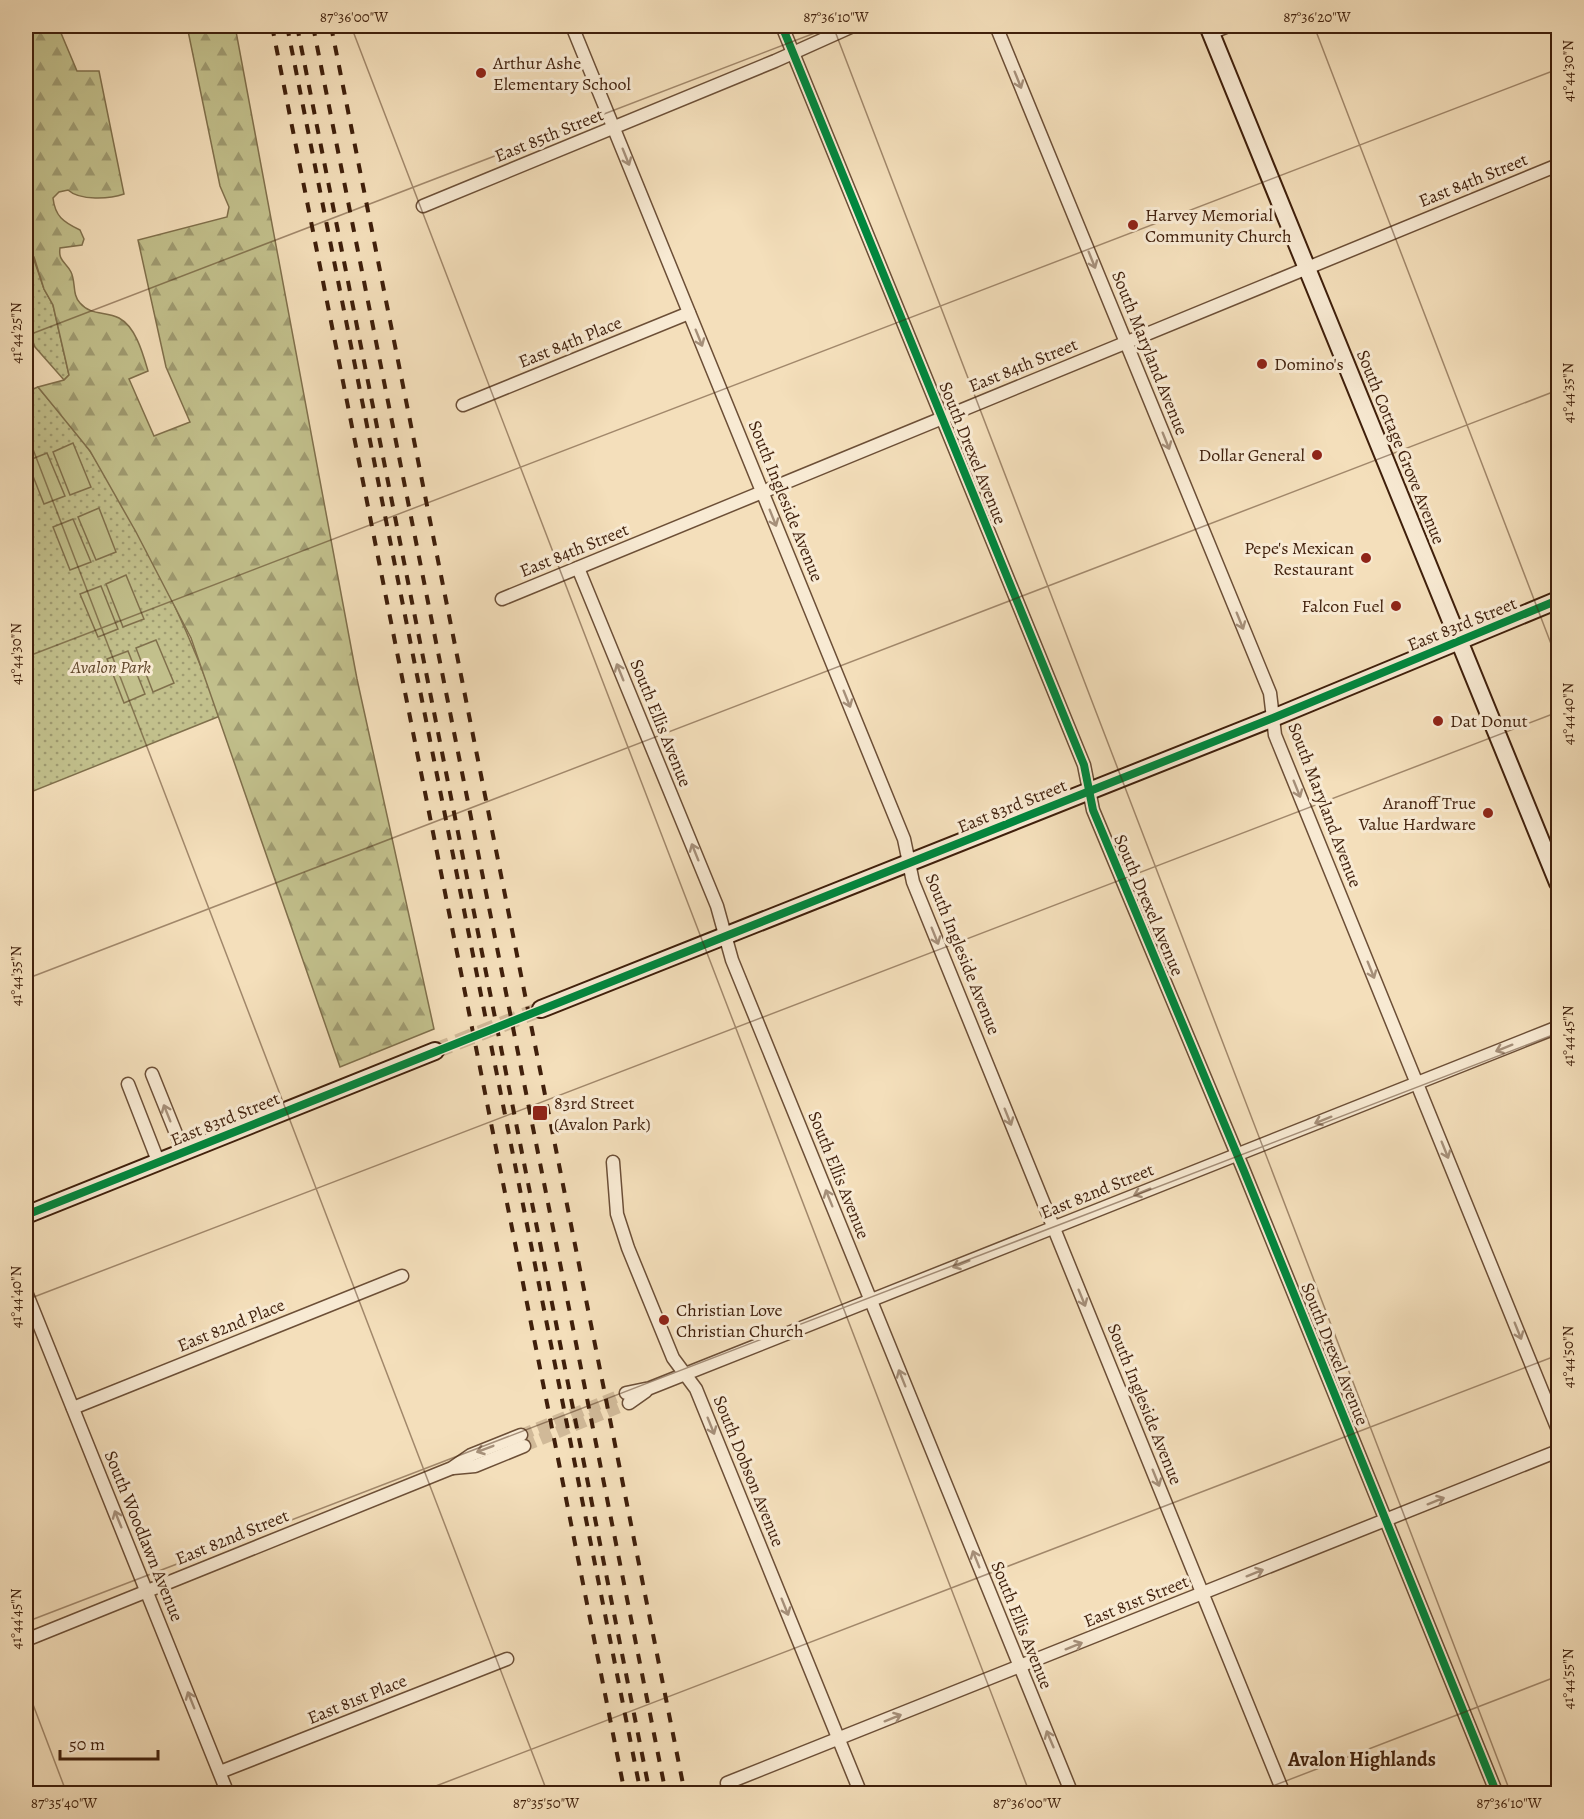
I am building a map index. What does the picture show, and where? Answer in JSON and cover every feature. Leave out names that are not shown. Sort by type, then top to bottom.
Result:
[{"type":"street","name":"South Ingleside Avenue","points":[[572,26],[904,839],[913,882],[1284,1794]]},
{"type":"street","name":"South Drexel Avenue","points":[[782,26],[1084,765],[1093,810],[1237,1154],[1497,1794]]},
{"type":"street","name":"East 85th Street","points":[[423,206],[614,128],[853,26]]},
{"type":"street","name":"South Maryland Avenue","points":[[996,26],[1270,693],[1275,735],[1558,1430]]},
{"type":"street","points":[[1209,29],[1228,26]]},
{"type":"street","name":"South Cottage Grove Avenue","points":[[1209,29],[1558,883]]},
{"type":"street","name":"East 84th Street","points":[[502,599],[1558,165]]},
{"type":"street","name":"East 84th Place","points":[[463,405],[689,313]]},
{"type":"street","name":"South Ellis Avenue","points":[[578,568],[717,906],[732,960],[1072,1794]]},
{"type":"street","name":"East 83rd Street","points":[[542,1009],[1273,718],[1558,600]]},
{"type":"street","name":"East 82nd Street","points":[[628,1398],[1558,1027]]},
{"type":"street","name":"East 83rd Street","points":[[26,1215],[435,1052]]},
{"type":"street","points":[[152,1074],[183,1151]]},
{"type":"street","points":[[128,1084],[158,1161]]},
{"type":"street","name":"South Dobson Avenue","points":[[613,1162],[617,1214],[628,1248],[673,1358],[696,1389],[861,1794]]},
{"type":"street","name":"East 82nd Place","points":[[72,1408],[402,1276]]},
{"type":"street","name":"South Woodlawn Avenue","points":[[26,1292],[228,1794]]},
{"type":"street","name":"East 82nd Street","points":[[26,1640],[452,1468],[475,1466],[523,1441]]},
{"type":"street","name":"East 81st Street","points":[[727,1783],[1558,1451]]},
{"type":"street","name":"East 81st Place","points":[[220,1772],[507,1659]]},
{"type":"green space","points":[[26,26],[58,26],[77,71],[99,71],[124,194],[95,198],[73,194],[68,190],[59,192],[53,198],[58,214],[80,230],[84,239],[82,245],[60,248],[60,256],[71,272],[76,296],[80,303],[94,312],[119,318],[134,334],[148,371],[129,379],[154,436],[190,422],[166,367],[138,240],[227,217],[229,207],[220,186],[187,26],[235,26],[357,679],[434,1029],[340,1067],[191,638],[136,532],[90,451],[38,387],[64,380],[69,375],[53,305],[44,289],[34,257],[26,251]]},
{"type":"green space","points":[[26,251],[33,257],[44,289],[53,305],[69,375],[64,380],[35,347],[26,324]]},
{"type":"green space","name":"Avalon Park","points":[[38,387],[90,451],[128,514],[178,613],[220,716],[26,794],[26,392]]},
{"type":"green space","points":[[73,443],[91,487],[70,495],[53,452]]},
{"type":"green space","points":[[47,453],[65,496],[44,504],[27,461]]},
{"type":"green space","points":[[99,508],[116,552],[96,560],[78,517]]},
{"type":"green space","points":[[73,519],[91,562],[70,570],[53,527]]},
{"type":"green space","points":[[126,575],[144,619],[123,627],[106,584]]},
{"type":"green space","points":[[101,586],[118,629],[98,637],[80,594]]},
{"type":"green space","points":[[156,640],[174,683],[153,692],[136,648]]},
{"type":"green space","points":[[128,651],[145,694],[124,703],[107,659]]},
{"type":"tunnel","points":[[435,1051],[541,1009]]},
{"type":"tunnel","points":[[521,1435],[626,1393]]},
{"type":"tunnel","points":[[524,1446],[629,1403]]},
{"type":"railway","points":[[272,26],[625,1794]]},
{"type":"railway","points":[[287,26],[641,1794]]},
{"type":"railway","points":[[297,26],[650,1794]]},
{"type":"railway","points":[[313,26],[666,1794]]},
{"type":"railway","points":[[331,26],[685,1794]]},
{"type":"cycle path","points":[[782,26],[1084,765],[1093,810],[1244,1171],[1497,1794]]},
{"type":"cycle path","points":[[26,1215],[1273,718],[1558,600]]},
{"type":"place","name":"Arthur Ashe Elementary School","points":[[481,73]]},
{"type":"place","name":"Harvey Memorial Community Church","points":[[1133,225]]},
{"type":"place","name":"Domino's","points":[[1262,364]]},
{"type":"place","name":"Dollar General","points":[[1317,455]]},
{"type":"place","name":"Pepe's Mexican Restaurant","points":[[1366,558]]},
{"type":"place","name":"Falcon Fuel","points":[[1396,606]]},
{"type":"place","name":"Dat Donut","points":[[1438,721]]},
{"type":"place","name":"Aranoff True Value Hardware","points":[[1488,813]]},
{"type":"place","name":"83rd Street (Avalon Park)","points":[[540,1113]]},
{"type":"place","name":"Christian Love Christian Church","points":[[664,1320]]},
{"type":"district","name":"Avalon Highlands","points":[[1362,1759]]}]
